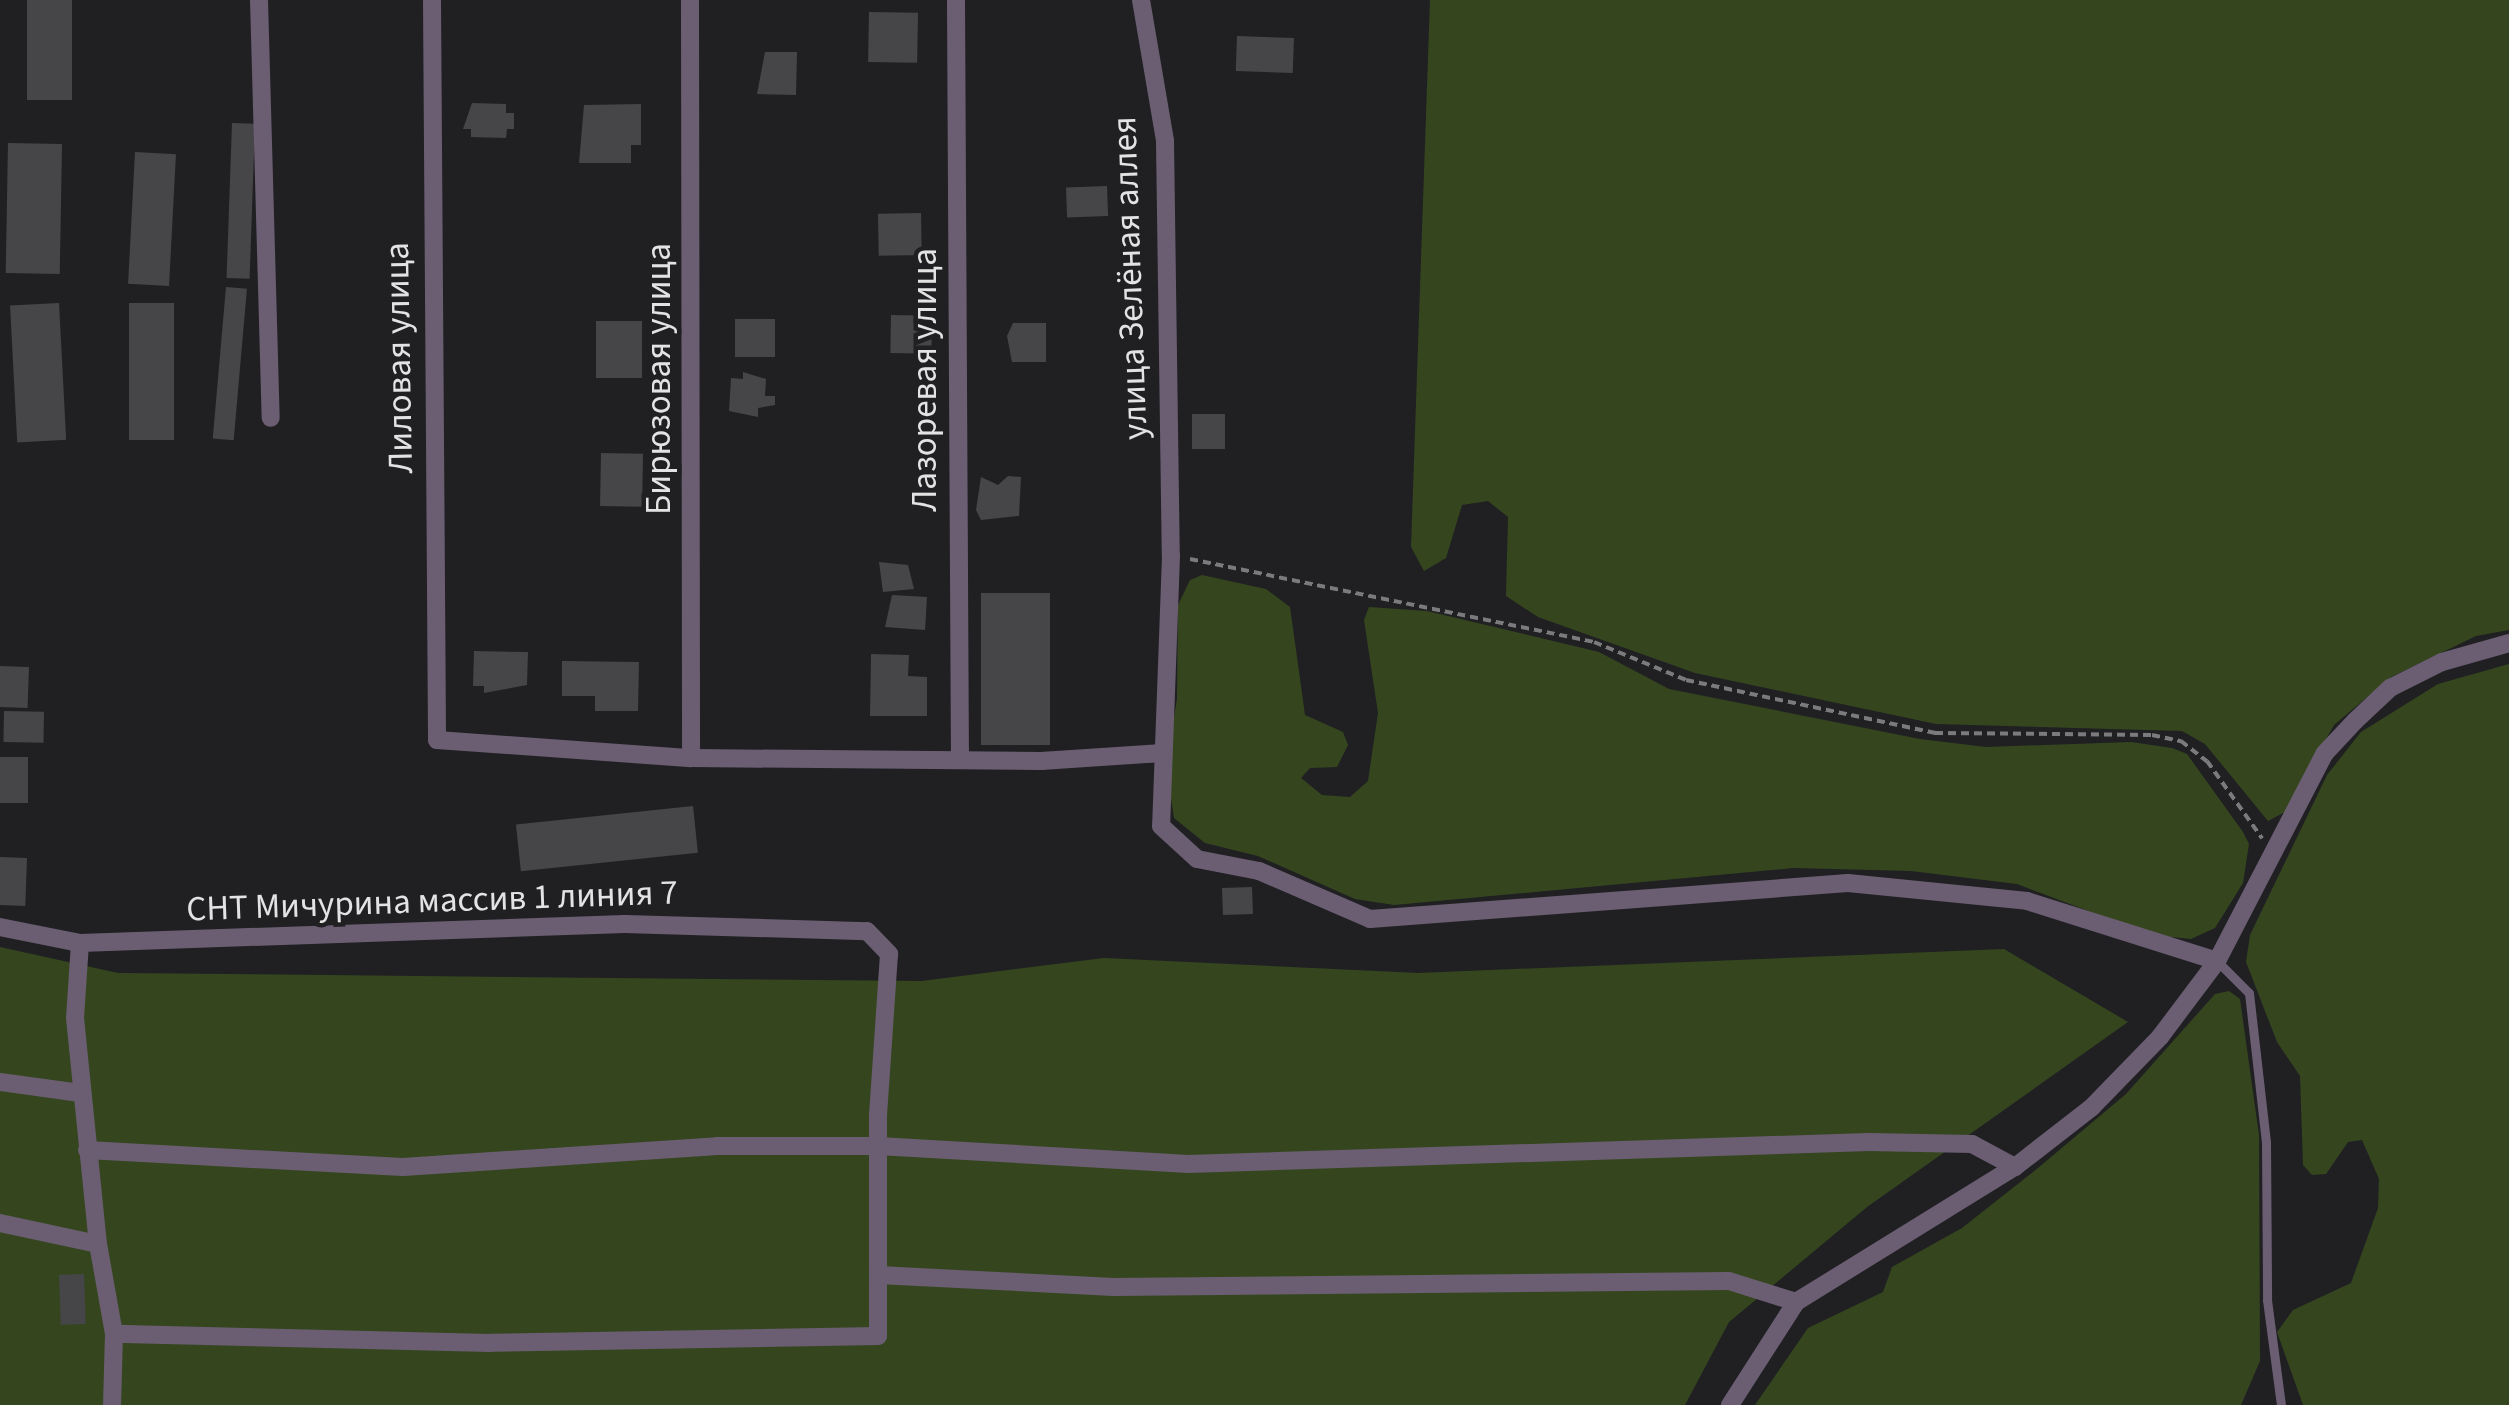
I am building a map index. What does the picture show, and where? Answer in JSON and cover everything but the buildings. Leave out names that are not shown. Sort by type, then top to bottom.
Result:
[{"type":"street","points":[[259,0],[271,418]]},
{"type":"street","name":"Лиловая улица","points":[[432,0],[437,740],[690,758]]},
{"type":"street","name":"Бирюзовая улица","points":[[690,0],[690,758]]},
{"type":"street","name":"Лазоревая улица","points":[[956,0],[960,760]]},
{"type":"street","name":"улица Зелёная аллея","points":[[1141,0],[1165,141],[1171,556],[1161,826],[1198,859],[1258,871],[1370,919],[1848,883],[2027,901],[2218,961]]},
{"type":"street","points":[[1730,1405],[1796,1302],[2014,1167],[2092,1107],[2160,1037],[2218,961],[2325,754],[2390,688],[2442,662],[2509,643]]},
{"type":"street","points":[[690,758],[960,760],[1164,753]]},
{"type":"street","name":"СНТ Мичурина массив 1 линия 7","points":[[0,927],[80,943],[625,924],[867,931],[889,954],[878,1146]]},
{"type":"street","points":[[80,943],[75,1018],[80,1093],[98,1244],[114,1334],[112,1405]]},
{"type":"street","points":[[0,1082],[80,1093]]},
{"type":"street","points":[[87,1150],[403,1167],[717,1146],[878,1146],[1188,1164],[1972,1144],[2014,1167]]},
{"type":"street","points":[[114,1334],[490,1342],[878,1336],[878,1146]]},
{"type":"street","points":[[0,1223],[98,1244]]},
{"type":"street","points":[[878,1275],[1114,1287],[1729,1281],[1796,1302]]},
{"type":"lane","points":[[2218,961],[2249,992],[2266,1142],[2268,1300],[2281,1405]]},
{"type":"path","points":[[1171,556],[1594,642],[1686,680],[1934,733],[2152,734],[2181,741],[2206,761],[2274,853]]},
{"type":"green space","points":[[1430,0],[2509,0],[2509,630],[2476,636],[2391,677],[2334,725],[2285,812],[2268,821],[2205,744],[2182,731],[1936,724],[1695,673],[1538,617],[1506,596],[1508,517],[1488,501],[1462,505],[1446,558],[1424,571],[1411,547]]},
{"type":"green space","points":[[1202,575],[1266,589],[1290,607],[1305,715],[1343,732],[1348,745],[1337,767],[1310,768],[1301,778],[1322,795],[1350,797],[1368,781],[1378,713],[1364,620],[1369,607],[1427,611],[1599,652],[1669,689],[1920,739],[1986,747],[2131,742],[2172,748],[2187,754],[2243,832],[2249,844],[2243,883],[2215,928],[2191,939],[2152,935],[2017,884],[1911,871],[1794,868],[1394,905],[1355,899],[1258,856],[1205,843],[1174,818],[1166,766],[1177,699],[1178,605],[1190,580]]},
{"type":"green space","points":[[2509,664],[2509,1405],[2303,1405],[2277,1332],[2293,1310],[2351,1283],[2378,1208],[2379,1179],[2362,1140],[2348,1142],[2326,1174],[2312,1175],[2303,1165],[2300,1076],[2277,1042],[2246,962],[2250,935],[2327,775],[2361,732],[2438,684]]},
{"type":"green space","points":[[0,947],[118,973],[922,981],[1104,958],[1418,973],[2004,949],[2128,1022],[1867,1207],[1729,1322],[1685,1405],[0,1405]]},
{"type":"green space","points":[[2229,991],[2240,999],[2259,1135],[2260,1361],[2241,1405],[1755,1405],[1808,1328],[1883,1292],[1892,1267],[1962,1228],[2038,1168],[2126,1094],[2215,994]]}]
